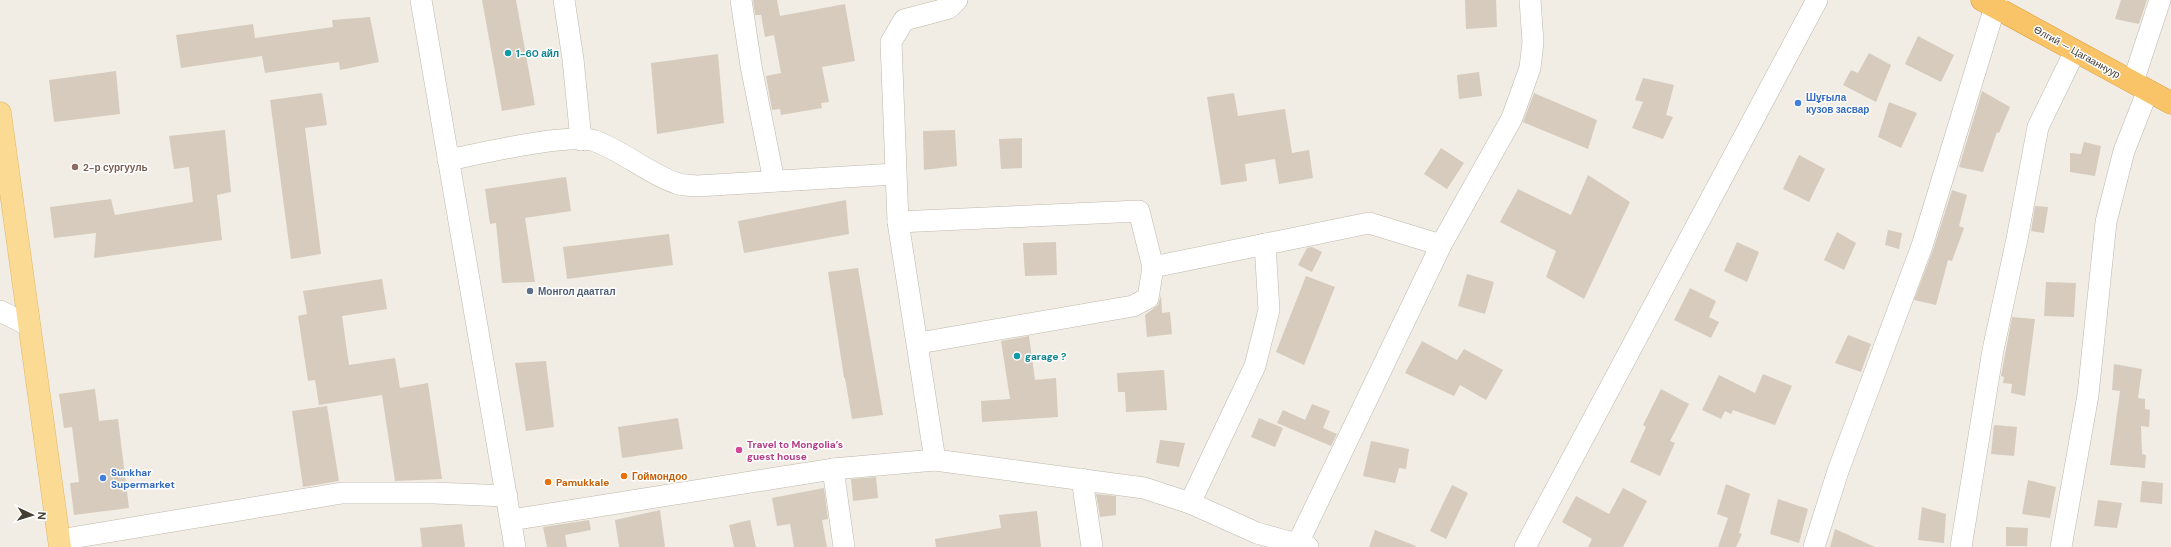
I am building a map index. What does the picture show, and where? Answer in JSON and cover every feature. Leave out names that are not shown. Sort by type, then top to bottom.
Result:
[{"type":"highway","name":"Өлгий — Цагааннуур","points":[[1991,2],[2075,51],[2171,103]]},
{"type":"main road","points":[[0,114],[28,325],[60,544]]},
{"type":"street","points":[[421,0],[515,547]]},
{"type":"street","points":[[564,0],[573,59],[581,140]]},
{"type":"street","points":[[741,0],[751,66],[774,181]]},
{"type":"street","points":[[935,460],[898,222],[891,42],[904,20],[950,8],[957,0]]},
{"type":"street","points":[[511,520],[833,468],[935,460],[1144,488],[1190,503],[1257,533],[1303,545],[1441,245],[1512,118],[1530,68],[1533,42],[1530,0]]},
{"type":"street","points":[[1525,547],[1817,0]]},
{"type":"street","points":[[2061,547],[2088,394],[2106,222],[2141,86],[2160,0]]},
{"type":"street","points":[[1814,547],[1838,471],[1922,246],[1991,2]]},
{"type":"street","points":[[1961,547],[1992,350],[2017,239],[2038,127],[2075,51]]},
{"type":"street","points":[[448,160],[564,140],[581,140],[593,141],[621,152],[656,174],[678,184],[697,186],[895,174]]},
{"type":"street","points":[[898,222],[1139,212],[1153,267],[1148,298],[1133,306],[918,343]]},
{"type":"street","points":[[1153,267],[1369,223],[1441,245]]},
{"type":"street","points":[[1190,503],[1255,366],[1269,310],[1265,244]]},
{"type":"street","points":[[0,311],[28,325]]},
{"type":"street","points":[[833,468],[844,547]]},
{"type":"street","points":[[1082,479],[1092,547]]},
{"type":"street","points":[[60,544],[342,493],[434,492],[507,496]]},
{"type":"building","name":"1-60 айл","points":[[482,0],[516,0],[535,105],[502,111]]},
{"type":"building","points":[[753,0],[777,0],[780,16],[845,4],[855,61],[822,67],[829,102],[821,103],[822,108],[781,115],[780,109],[772,110],[766,76],[781,73],[774,35],[765,37],[761,15],[755,15]]},
{"type":"building","points":[[1465,0],[1496,0],[1497,27],[1466,29]]},
{"type":"building","points":[[2121,0],[2147,0],[2139,24],[2115,19]]},
{"type":"building","points":[[370,17],[379,62],[340,70],[339,62],[265,73],[262,56],[181,68],[176,35],[253,24],[255,38],[333,27],[332,20]]},
{"type":"building","points":[[1918,36],[1954,55],[1941,82],[1905,64]]},
{"type":"building","points":[[1869,53],[1891,65],[1876,102],[1843,85],[1851,70],[1858,73]]},
{"type":"building","points":[[718,54],[724,123],[657,134],[651,63]]},
{"type":"building","points":[[116,71],[120,114],[54,122],[49,80]]},
{"type":"building","points":[[1479,72],[1482,96],[1459,99],[1457,75]]},
{"type":"building","points":[[1643,78],[1674,85],[1666,115],[1673,117],[1663,139],[1632,128],[1643,102],[1635,100]]},
{"type":"building","points":[[1982,91],[2010,107],[1999,133],[1997,132],[1983,172],[1959,167]]},
{"type":"building","points":[[322,93],[327,125],[305,128],[321,254],[291,259],[270,100]]},
{"type":"building","points":[[1234,93],[1238,116],[1285,109],[1292,153],[1309,150],[1313,178],[1279,184],[1275,159],[1245,164],[1247,181],[1221,185],[1207,97]]},
{"type":"building","points":[[1534,93],[1597,120],[1588,149],[1523,122]]},
{"type":"building","points":[[1889,102],[1917,113],[1901,148],[1878,137]]},
{"type":"building","points":[[225,130],[231,192],[217,195],[222,240],[94,258],[96,233],[54,238],[50,207],[111,199],[115,215],[193,202],[189,167],[174,169],[169,136]]},
{"type":"building","points":[[955,130],[957,166],[924,170],[923,131]]},
{"type":"building","points":[[1022,138],[1022,168],[1001,169],[999,139]]},
{"type":"building","points":[[2084,142],[2101,146],[2095,176],[2070,172],[2070,153],[2081,154]]},
{"type":"building","points":[[1441,148],[1464,163],[1447,189],[1424,174]]},
{"type":"building","points":[[1799,155],[1825,169],[1809,202],[1783,189]]},
{"type":"building","points":[[1588,175],[1630,202],[1584,299],[1546,277],[1556,251],[1500,222],[1518,189],[1571,215]]},
{"type":"building","points":[[566,177],[571,211],[525,218],[535,282],[502,283],[496,223],[490,224],[485,189]]},
{"type":"building","points":[[1952,190],[1967,195],[1959,226],[1964,228],[1952,261],[1948,260],[1936,305],[1914,300],[1933,250]]},
{"type":"building","points":[[846,200],[849,234],[744,253],[738,221]]},
{"type":"building","points":[[2035,206],[2048,207],[2044,233],[2031,231]]},
{"type":"building","points":[[1888,230],[1902,233],[1899,249],[1885,245]]},
{"type":"building","points":[[1837,232],[1856,243],[1844,270],[1824,260]]},
{"type":"building","points":[[669,234],[673,265],[567,279],[563,247]]},
{"type":"building","points":[[1056,242],[1057,275],[1025,276],[1023,243]]},
{"type":"building","points":[[1737,242],[1759,252],[1747,282],[1724,271]]},
{"type":"building","points":[[1312,247],[1322,252],[1312,272],[1298,265],[1307,248]]},
{"type":"building","points":[[858,268],[883,415],[852,419],[844,378],[828,272]]},
{"type":"building","points":[[1467,274],[1494,282],[1485,314],[1458,306]]},
{"type":"building","points":[[1306,276],[1335,287],[1304,365],[1276,352]]},
{"type":"building","points":[[382,279],[387,309],[342,316],[349,365],[395,358],[400,388],[428,383],[442,479],[395,481],[382,395],[319,405],[315,380],[308,381],[298,316],[307,314],[303,291]]},
{"type":"building","points":[[2046,282],[2076,283],[2074,317],[2044,316]]},
{"type":"building","points":[[1690,288],[1716,301],[1709,317],[1719,322],[1711,338],[1674,320]]},
{"type":"building","points":[[1161,295],[1162,313],[1170,312],[1172,334],[1147,337],[1145,315],[1158,305]]},
{"type":"building","points":[[2012,317],[2035,319],[2025,396],[2011,393],[2012,384],[2003,383],[2004,377],[2001,376]]},
{"type":"building","points":[[1848,335],[1871,344],[1861,372],[1835,363]]},
{"type":"building","points":[[1029,336],[1035,380],[1056,378],[1058,417],[982,422],[981,401],[1010,399],[1001,341]]},
{"type":"building","points":[[1422,341],[1457,360],[1464,349],[1503,370],[1486,400],[1460,385],[1454,396],[1405,373]]},
{"type":"building","points":[[546,361],[554,427],[526,431],[515,363]]},
{"type":"building","points":[[2114,364],[2142,369],[2138,398],[2145,399],[2145,409],[2150,410],[2149,427],[2141,426],[2142,454],[2146,455],[2145,468],[2110,465],[2120,391],[2112,390]]},
{"type":"building","points":[[1164,370],[1167,410],[1126,412],[1125,392],[1118,392],[1117,373]]},
{"type":"building","points":[[1763,374],[1792,386],[1775,425],[1733,410],[1731,414],[1725,411],[1721,419],[1702,410],[1719,375],[1755,393]]},
{"type":"building","points":[[95,389],[99,421],[118,419],[129,508],[74,515],[70,483],[79,482],[72,427],[64,428],[59,394]]},
{"type":"building","points":[[1661,389],[1689,404],[1670,441],[1675,443],[1660,476],[1630,462],[1646,427],[1643,425]]},
{"type":"building","points":[[1312,404],[1330,411],[1323,428],[1337,434],[1331,446],[1277,423],[1283,410],[1305,420]]},
{"type":"building","points":[[327,406],[339,481],[303,487],[292,411]]},
{"type":"building","points":[[678,418],[683,449],[622,458],[618,427]]},
{"type":"building","points":[[1259,418],[1283,428],[1275,447],[1251,437]]},
{"type":"building","points":[[1994,425],[2017,427],[2014,456],[1991,454]]},
{"type":"building","points":[[1160,440],[1185,443],[1179,467],[1156,463]]},
{"type":"building","points":[[1371,441],[1409,449],[1406,469],[1399,468],[1395,483],[1363,476]]},
{"type":"building","points":[[876,477],[878,498],[853,501],[851,479]]},
{"type":"building","points":[[2028,480],[2056,487],[2050,518],[2022,514]]},
{"type":"building","points":[[2142,481],[2163,483],[2162,504],[2140,502]]},
{"type":"building","points":[[1726,484],[1750,494],[1739,533],[1742,534],[1736,547],[1718,547],[1728,518],[1717,514]]},
{"type":"building","points":[[1452,485],[1468,493],[1446,539],[1430,531]]},
{"type":"building","points":[[824,488],[828,519],[822,520],[827,547],[794,547],[790,524],[777,526],[772,498]]},
{"type":"building","points":[[1623,488],[1647,501],[1623,547],[1588,547],[1592,539],[1562,522],[1576,496],[1609,514]]},
{"type":"building","points":[[1096,494],[1116,496],[1116,515],[1100,517]]},
{"type":"building","points":[[1778,499],[1808,509],[1799,543],[1770,534]]},
{"type":"building","points":[[2098,500],[2122,503],[2117,528],[2094,526]]},
{"type":"building","points":[[1922,507],[1946,514],[1944,543],[1918,540]]},
{"type":"building","points":[[660,510],[665,547],[619,547],[615,520]]},
{"type":"building","points":[[1037,511],[1041,547],[936,547],[935,539],[1001,528],[999,515]]},
{"type":"building","points":[[589,520],[591,530],[565,535],[567,547],[547,547],[543,527]]},
{"type":"building","points":[[750,520],[756,547],[734,547],[729,525]]},
{"type":"building","points":[[462,524],[465,547],[422,547],[420,528]]},
{"type":"building","points":[[2006,527],[2028,528],[2027,546],[2006,546]]},
{"type":"building","points":[[1835,529],[1875,547],[1830,547]]},
{"type":"building","points":[[1375,530],[1416,546],[1369,547]]},
{"type":"place","name":"1-60 айл","points":[[508,53]]},
{"type":"place","name":"Шұғыла кузов засвар","points":[[1798,103]]},
{"type":"place","name":"2-р сургууль","points":[[75,167]]},
{"type":"place","name":"Монгол даатгал","points":[[530,291]]},
{"type":"place","name":"garage ?","points":[[1017,356]]},
{"type":"place","name":"Travel to Mongolia’s guest house","points":[[739,450]]},
{"type":"place","name":"Гоймондоо","points":[[624,476]]},
{"type":"place","name":"Sunkhar Supermarket","points":[[103,478]]},
{"type":"place","name":"Pamukkale","points":[[548,482]]}]
